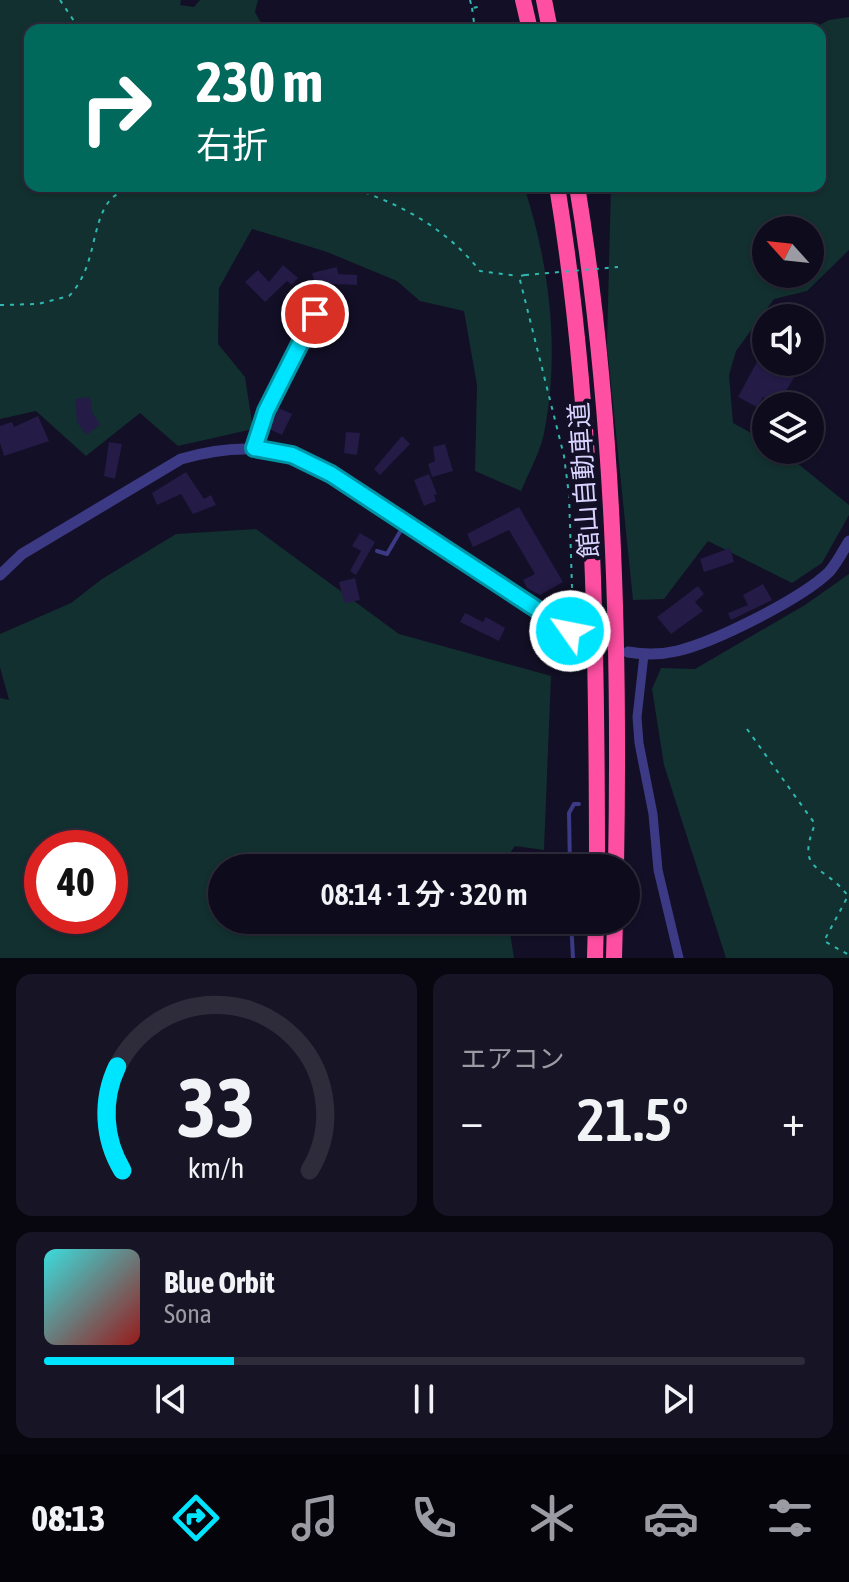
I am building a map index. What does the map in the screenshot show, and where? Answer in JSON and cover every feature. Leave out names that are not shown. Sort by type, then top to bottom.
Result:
[{"type":"highway","points":[[523,0],[529,24]]},
{"type":"highway","points":[[544,0],[549,24]]},
{"type":"highway","name":"館山自動車道","points":[[558,192],[577,325],[589,466],[596,628],[597,854]]},
{"type":"highway","name":"館山自動車道","points":[[578,192],[596,330],[609,473],[617,629],[616,854]]},
{"type":"highway","points":[[595,958],[596,934]]},
{"type":"highway","points":[[614,958],[615,934]]},
{"type":"street","points":[[0,575],[22,554],[181,459],[208,451],[254,448],[292,455],[309,462],[572,632]]},
{"type":"street","points":[[628,652],[644,655],[679,651],[723,634],[791,597],[831,570],[849,541]]},
{"type":"street","points":[[644,655],[637,717],[658,870],[679,958]]},
{"type":"lane","points":[[254,448],[266,411],[315,314]]},
{"type":"lane","points":[[377,551],[387,554],[405,523]]},
{"type":"lane","points":[[640,803],[651,803]]},
{"type":"lane","points":[[570,854],[569,813],[574,804],[579,804]]},
{"type":"lane","points":[[572,934],[573,958]]},
{"type":"path","points":[[60,0],[76,24]]},
{"type":"path","points":[[470,0],[474,24]]},
{"type":"path","points":[[472,8],[483,6]]},
{"type":"path","points":[[0,305],[38,304],[69,296],[86,271],[102,216],[111,198],[122,192]]},
{"type":"path","points":[[364,192],[427,223],[459,244],[480,271],[519,276],[618,267]]},
{"type":"path","points":[[519,276],[564,456],[569,495],[574,613],[572,632]]},
{"type":"path","points":[[747,729],[815,824],[806,848],[808,858],[848,896],[824,941],[849,955]]},
{"type":"green space","points":[[0,0],[181,0],[180,5],[194,7],[200,0],[258,0],[255,12],[262,24],[24,24],[24,192],[526,192],[546,275],[552,367],[543,436],[521,491],[475,471],[477,385],[464,311],[420,301],[397,281],[327,252],[252,229],[219,288],[218,344],[245,377],[253,429],[178,446],[140,413],[86,456],[36,411],[0,419]]},
{"type":"green space","points":[[849,17],[849,250],[824,274],[824,216],[752,216],[752,288],[810,288],[774,299],[770,304],[752,304],[752,329],[736,351],[729,375],[733,423],[752,433],[752,464],[798,464],[849,505],[849,515],[822,563],[792,583],[708,541],[664,599],[633,600],[607,345],[611,192],[826,192],[826,24],[821,24]]},
{"type":"green space","points":[[256,529],[399,634],[551,676],[544,850],[515,846],[509,854],[208,854],[208,934],[510,934],[514,958],[0,958],[0,698],[9,700],[0,667],[0,634],[71,603],[102,579],[176,534]]},
{"type":"green space","points":[[849,574],[849,958],[726,958],[664,765],[652,689],[661,668],[695,669],[805,605]]},
{"type":"building","points":[[283,265],[298,278],[292,285],[287,281],[265,302],[245,282],[258,270],[269,282]]},
{"type":"building","points":[[337,267],[338,274],[357,275],[357,285],[334,284],[316,288],[312,273]]},
{"type":"building","points":[[752,371],[752,376],[795,376],[785,392],[752,392],[752,404],[738,397]]},
{"type":"building","points":[[90,397],[92,412],[100,425],[86,435],[77,422],[75,399]]},
{"type":"building","points":[[279,408],[292,414],[282,435],[269,429]]},
{"type":"building","points":[[38,416],[49,441],[4,456],[0,426],[12,422],[14,427]]},
{"type":"building","points":[[346,432],[360,433],[357,455],[344,453]]},
{"type":"building","points":[[402,436],[410,444],[380,475],[374,469]]},
{"type":"building","points":[[109,442],[122,444],[115,479],[104,476]]},
{"type":"building","points":[[445,444],[453,471],[432,477],[428,464],[435,461],[433,447]]},
{"type":"building","points":[[186,472],[204,499],[211,495],[216,505],[193,514],[181,494],[157,505],[152,493]]},
{"type":"building","points":[[429,474],[437,494],[434,495],[436,501],[424,506],[414,480]]},
{"type":"building","points":[[519,507],[563,582],[540,595],[527,588],[523,580],[535,574],[509,530],[473,547],[467,534]]},
{"type":"building","points":[[360,533],[375,542],[356,575],[350,571],[361,551],[352,546]]},
{"type":"building","points":[[730,548],[734,562],[704,572],[700,559]]},
{"type":"building","points":[[355,578],[360,600],[344,603],[339,582]]},
{"type":"building","points":[[763,584],[772,600],[731,620],[728,613],[748,605],[743,595]]},
{"type":"building","points":[[698,586],[704,594],[695,602],[703,611],[671,634],[657,617]]},
{"type":"building","points":[[465,613],[483,622],[486,617],[505,628],[499,641],[460,622]]},
{"type":"tunnel","points":[[575,633],[619,649]]},
{"type":"route","points":[[315,314],[266,411],[254,448],[292,455],[331,474],[570,631]]}]
